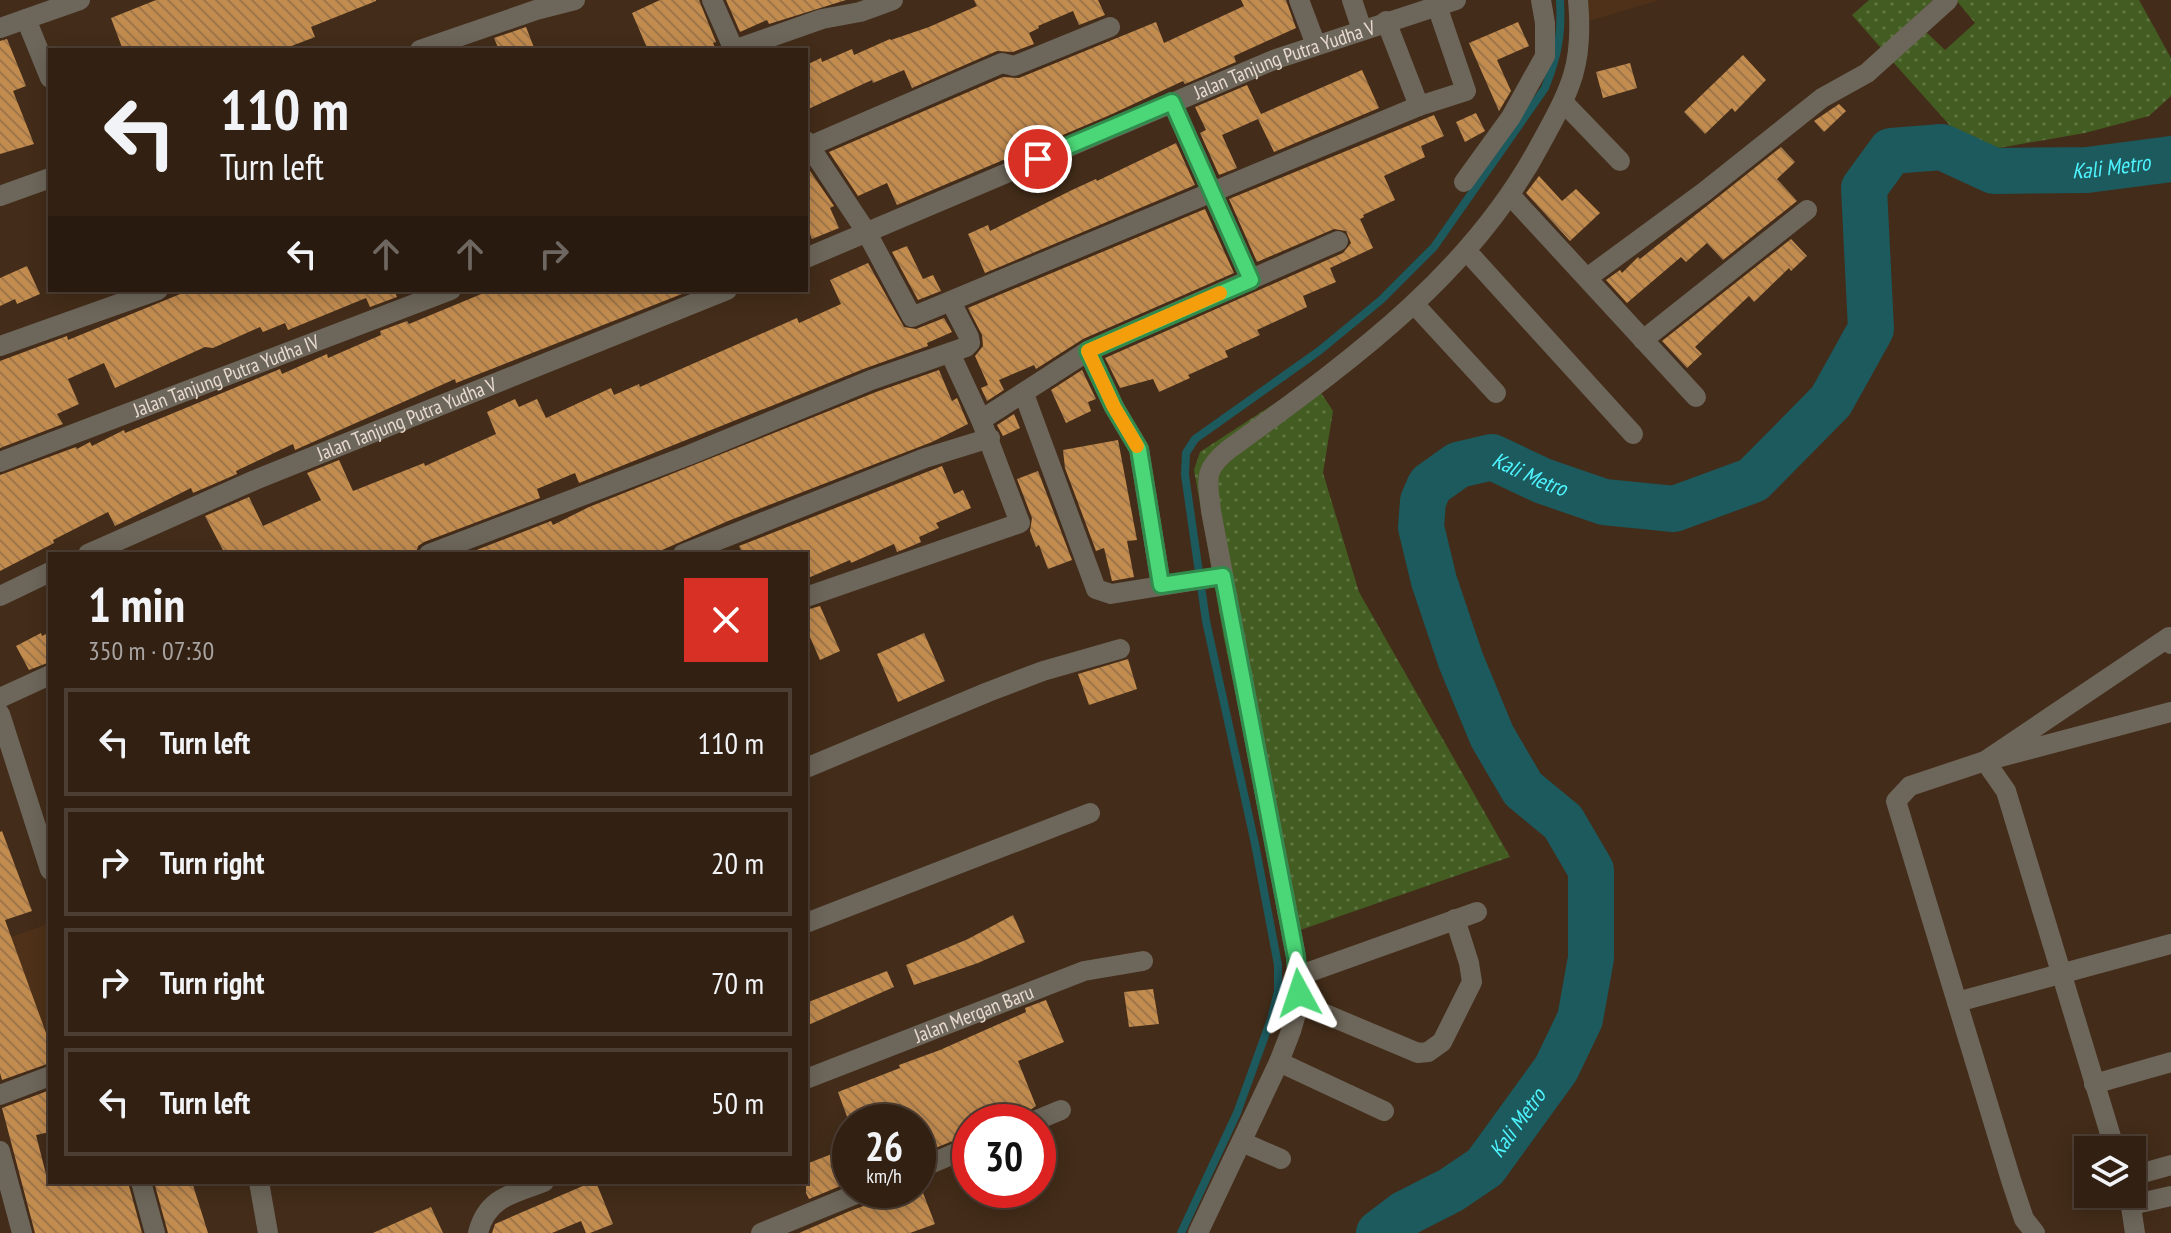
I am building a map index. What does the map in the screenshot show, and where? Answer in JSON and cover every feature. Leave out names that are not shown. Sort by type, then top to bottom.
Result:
[{"type":"street","points":[[0,28],[80,0]]},
{"type":"street","points":[[426,48],[536,10],[575,0]]},
{"type":"street","points":[[712,0],[733,48]]},
{"type":"street","points":[[740,48],[822,19],[860,12],[893,0]]},
{"type":"street","points":[[1299,0],[1316,45]]},
{"type":"street","points":[[1352,0],[1362,30]]},
{"type":"street","points":[[1464,182],[1511,117],[1545,56],[1541,0]]},
{"type":"street","points":[[1198,1233],[1279,1062],[1299,1003],[1298,976],[1218,576],[1208,482],[1212,463],[1342,367],[1417,308],[1473,258],[1516,202],[1529,166],[1576,71],[1581,34],[1578,0]]},
{"type":"street","points":[[1587,278],[1704,192],[1822,98],[1867,73],[1948,0]]},
{"type":"street","points":[[1110,27],[1014,66],[1002,63],[988,68],[809,152],[867,233],[912,317],[1419,106],[1466,91],[1442,2]]},
{"type":"street","name":"Jalan Tanjung Putra Yudha V","points":[[808,257],[1276,59],[1442,2]]},
{"type":"street","points":[[26,19],[48,73]]},
{"type":"street","points":[[1386,21],[1419,106]]},
{"type":"street","points":[[1172,102],[1251,280]]},
{"type":"street","points":[[1563,102],[1620,161]]},
{"type":"street","points":[[0,196],[48,179]]},
{"type":"street","points":[[1516,202],[1696,397]]},
{"type":"street","points":[[1417,308],[1489,224],[1516,202]]},
{"type":"street","points":[[1643,340],[1807,210]]},
{"type":"street","points":[[688,552],[925,458],[985,429],[1024,394],[1088,351],[1338,241]]},
{"type":"street","points":[[1473,258],[1633,434]]},
{"type":"street","points":[[0,346],[146,292]]},
{"type":"street","name":"Jalan Tanjung Putra Yudha IV","points":[[0,462],[446,292]]},
{"type":"street","name":"Jalan Tanjung Putra Yudha V","points":[[93,552],[255,480],[722,292]]},
{"type":"street","points":[[434,552],[689,455],[871,380],[966,347],[970,341],[951,302]]},
{"type":"street","points":[[1417,308],[1496,393]]},
{"type":"street","points":[[1088,351],[1114,407],[1139,449],[1161,585]]},
{"type":"street","points":[[808,596],[1020,523],[985,429],[950,353]]},
{"type":"street","points":[[1024,394],[1096,589],[1111,594],[1218,576]]},
{"type":"street","points":[[0,596],[48,573]]},
{"type":"street","points":[[1985,761],[2169,637],[2171,644]]},
{"type":"street","points":[[808,767],[1015,681],[1120,649]]},
{"type":"street","points":[[0,698],[48,676]]},
{"type":"street","points":[[2035,1233],[2024,1219],[2011,1180],[1896,801],[1910,786],[1985,761],[2171,712]]},
{"type":"street","points":[[0,714],[48,864]]},
{"type":"street","points":[[1985,761],[2006,791],[2111,1136]]},
{"type":"street","points":[[808,922],[1090,813]]},
{"type":"street","points":[[1298,976],[1477,912]]},
{"type":"street","points":[[1299,1003],[1418,1053],[1435,1049],[1442,1042],[1472,982],[1455,919]]},
{"type":"street","points":[[1957,1002],[2171,944]]},
{"type":"street","name":"Jalan Mergan Baru","points":[[808,1078],[1084,971],[1143,961]]},
{"type":"street","points":[[1279,1062],[1384,1111]]},
{"type":"street","points":[[2094,1084],[2171,1062]]},
{"type":"street","points":[[0,1095],[48,1077]]},
{"type":"street","points":[[1056,1112],[1061,1110]]},
{"type":"street","points":[[1242,1142],[1281,1159]]},
{"type":"street","points":[[0,1151],[16,1232]]},
{"type":"street","points":[[2146,1172],[2171,1165]]},
{"type":"street","points":[[142,1184],[155,1233]]},
{"type":"street","points":[[259,1184],[268,1233]]},
{"type":"street","points":[[478,1233],[482,1217],[500,1199],[539,1184]]},
{"type":"street","points":[[2146,1198],[2171,1196]]},
{"type":"street","points":[[761,1233],[832,1204]]},
{"type":"street","points":[[2131,1208],[2135,1233]]},
{"type":"shaded area","points":[[1586,0],[1660,0],[1589,21]]},
{"type":"shaded area","points":[[48,924],[46,1034],[11,937]]},
{"type":"green space","points":[[1869,0],[1933,0],[1881,48],[1852,15]]},
{"type":"green space","points":[[1956,0],[2139,0],[2171,58],[2171,96],[2149,116],[2085,133],[1987,150],[1954,130],[1892,61],[1925,31],[1945,50],[1975,23]]},
{"type":"green space","points":[[1312,379],[1333,411],[1323,473],[1359,592],[1510,857],[1286,935],[1224,639],[1194,470],[1200,452]]},
{"type":"building","points":[[156,0],[376,0],[311,27],[315,37],[286,48],[122,48],[111,18]]},
{"type":"building","points":[[660,0],[699,0],[716,42],[713,43],[715,48],[647,48],[632,13]]},
{"type":"building","points":[[726,0],[846,0],[769,24],[767,20],[740,32]]},
{"type":"building","points":[[974,0],[1098,0],[1105,15],[1079,25],[1073,11],[1038,26],[1029,33],[1034,44],[1013,52],[997,51],[912,88],[904,70],[873,83],[872,80],[808,109],[808,64],[821,58],[822,62],[852,49],[854,55],[977,6]]},
{"type":"building","points":[[1241,0],[1286,0],[1296,28],[1234,56],[1236,62],[1185,84],[1183,81],[897,205],[887,183],[858,196],[829,152],[1003,77],[1019,78],[1156,22],[1164,43],[1244,6]]},
{"type":"building","points":[[1518,22],[1529,46],[1497,60],[1511,91],[1499,111],[1469,43]]},
{"type":"building","points":[[526,27],[534,48],[498,48],[494,38]]},
{"type":"building","points":[[7,39],[26,86],[13,91],[34,144],[0,154],[0,41]]},
{"type":"building","points":[[1743,55],[1766,80],[1735,112],[1732,108],[1705,134],[1684,112]]},
{"type":"building","points":[[1630,63],[1637,88],[1603,98],[1596,72]]},
{"type":"building","points":[[1362,70],[1379,108],[1274,152],[1258,119],[1222,135],[1237,168],[1219,175],[1200,133],[1206,130],[1195,107],[1247,85],[1261,114]]},
{"type":"building","points":[[1839,104],[1846,111],[1824,132],[1814,121]]},
{"type":"building","points":[[1476,113],[1485,131],[1465,142],[1456,122]]},
{"type":"building","points":[[1434,115],[1444,136],[1421,146],[1425,157],[1384,176],[1395,200],[1360,219],[1373,248],[1330,268],[1336,282],[1303,296],[1307,307],[1257,330],[1260,335],[1225,351],[1228,357],[1188,375],[1190,378],[1159,392],[1153,379],[1120,388],[1105,358],[1343,253],[1351,243],[1346,231],[1334,229],[1257,262],[1229,199]]},
{"type":"building","points":[[1176,143],[1195,185],[985,273],[968,234],[988,225],[990,231]]},
{"type":"building","points":[[1781,147],[1795,162],[1777,179],[1797,201],[1723,260],[1707,243],[1686,262],[1681,257],[1627,303],[1606,280],[1620,270],[1622,273],[1638,257],[1640,259]]},
{"type":"building","points":[[808,172],[834,206],[830,208],[839,228],[812,239],[808,230]]},
{"type":"building","points":[[1539,176],[1562,201],[1576,189],[1600,213],[1570,241],[1526,193]]},
{"type":"building","points":[[1205,209],[1234,273],[1083,339],[1036,369],[1034,365],[999,380],[1004,390],[987,401],[981,388],[988,385],[975,356],[983,346],[982,335],[968,308]]},
{"type":"building","points":[[1791,239],[1807,256],[1791,271],[1789,268],[1754,302],[1749,296],[1695,347],[1702,354],[1687,368],[1662,341]]},
{"type":"building","points":[[907,246],[923,279],[933,275],[941,291],[918,300],[892,252]]},
{"type":"building","points":[[868,263],[904,327],[916,329],[944,318],[952,332],[927,343],[928,346],[579,483],[575,473],[537,489],[540,498],[424,542],[416,552],[224,552],[205,516],[249,497],[263,526],[321,500],[307,473],[339,460],[353,491],[424,463],[425,466],[496,434],[487,412],[515,399],[519,407],[537,399],[546,418],[611,388],[614,395],[639,384],[640,387],[797,318],[799,323],[841,304],[830,280]]},
{"type":"building","points":[[27,266],[40,294],[17,304],[15,299],[0,306],[0,278]]},
{"type":"building","points":[[185,292],[395,292],[397,297],[370,307],[366,298],[288,330],[285,323],[263,332],[260,327],[213,348],[205,347],[115,388],[104,363],[68,379],[79,404],[57,414],[63,424],[0,448],[0,361],[67,336],[68,340]]},
{"type":"building","points":[[486,292],[687,292],[456,383],[455,379],[295,450],[293,444],[236,471],[237,474],[193,493],[191,488],[115,526],[108,512],[0,571],[0,475],[90,442],[92,446],[124,430],[125,433],[280,369],[282,374],[327,354],[328,358],[381,335],[380,331],[407,321],[409,324]]},
{"type":"building","points":[[939,370],[952,401],[957,398],[968,424],[932,442],[728,521],[658,552],[471,552],[551,521],[553,525],[589,507],[876,392]]},
{"type":"building","points":[[1082,370],[1096,399],[1088,402],[1091,411],[1066,423],[1051,390]]},
{"type":"building","points":[[1014,414],[1020,428],[1003,436],[997,425]]},
{"type":"building","points":[[1118,440],[1137,540],[1127,541],[1134,577],[1112,581],[1104,548],[1096,551],[1065,468],[1063,450]]},
{"type":"building","points":[[942,466],[954,494],[963,490],[971,508],[936,523],[939,528],[919,537],[921,542],[897,552],[894,544],[808,578],[808,552],[742,552],[739,546]]},
{"type":"building","points":[[1038,471],[1072,560],[1048,569],[1030,531],[1032,518],[1017,479]]},
{"type":"building","points":[[820,606],[840,651],[820,660],[808,633],[808,609]]},
{"type":"building","points":[[41,633],[42,636],[48,633],[48,663],[29,670],[16,646]]},
{"type":"building","points":[[924,633],[945,681],[898,702],[877,654]]},
{"type":"building","points":[[1128,659],[1137,689],[1089,705],[1078,674]]},
{"type":"building","points":[[0,832],[32,911],[5,920],[48,1038],[48,1064],[2,1080],[0,1073]]},
{"type":"building","points":[[1013,915],[1025,942],[978,963],[914,985],[906,965],[968,939]]},
{"type":"building","points":[[887,971],[894,987],[808,1025],[808,1002]]},
{"type":"building","points":[[1153,989],[1159,1024],[1129,1027],[1124,992]]},
{"type":"building","points":[[1046,1000],[1064,1042],[1018,1061],[1035,1104],[952,1104],[952,1141],[936,1148],[936,1104],[842,1104],[838,1092],[1026,1012],[1025,1008]]},
{"type":"building","points":[[48,1091],[48,1132],[36,1135],[48,1184],[129,1184],[142,1233],[35,1233],[2,1108]]},
{"type":"building","points":[[832,1154],[832,1189],[809,1199],[806,1193],[808,1163]]},
{"type":"building","points":[[155,1184],[193,1184],[208,1233],[168,1233]]},
{"type":"building","points":[[587,1184],[597,1184],[613,1224],[590,1233],[586,1233],[581,1221],[552,1233],[492,1233],[495,1224]]},
{"type":"building","points":[[431,1207],[443,1233],[373,1233]]},
{"type":"building","points":[[858,1208],[929,1208],[935,1224],[910,1233],[799,1233]]},
{"type":"waterway","points":[[1181,1233],[1237,1113],[1278,991],[1278,965],[1255,844],[1206,621],[1185,475],[1186,453],[1195,439],[1319,351],[1381,300],[1434,247],[1545,88],[1558,45],[1560,0]]},
{"type":"waterway","name":"Kali Metro","points":[[1379,1233],[1404,1214],[1451,1190],[1485,1167],[1556,1069],[1580,1019],[1591,958],[1591,870],[1563,822],[1523,789],[1492,736],[1461,661],[1434,581],[1421,527],[1423,501],[1430,485],[1458,465],[1492,457],[1543,481],[1604,502],[1674,509],[1753,480],[1831,401],[1871,329],[1864,188],[1891,151],[1942,147],[1994,171],[2087,170],[2171,159]]},
{"type":"slow traffic","points":[[1137,446],[1114,407],[1088,351],[1220,293]]},
{"type":"route","points":[[1038,159],[1172,102],[1251,280],[1088,351],[1114,407],[1139,449],[1161,585],[1223,576],[1296,957],[1299,993]]}]
